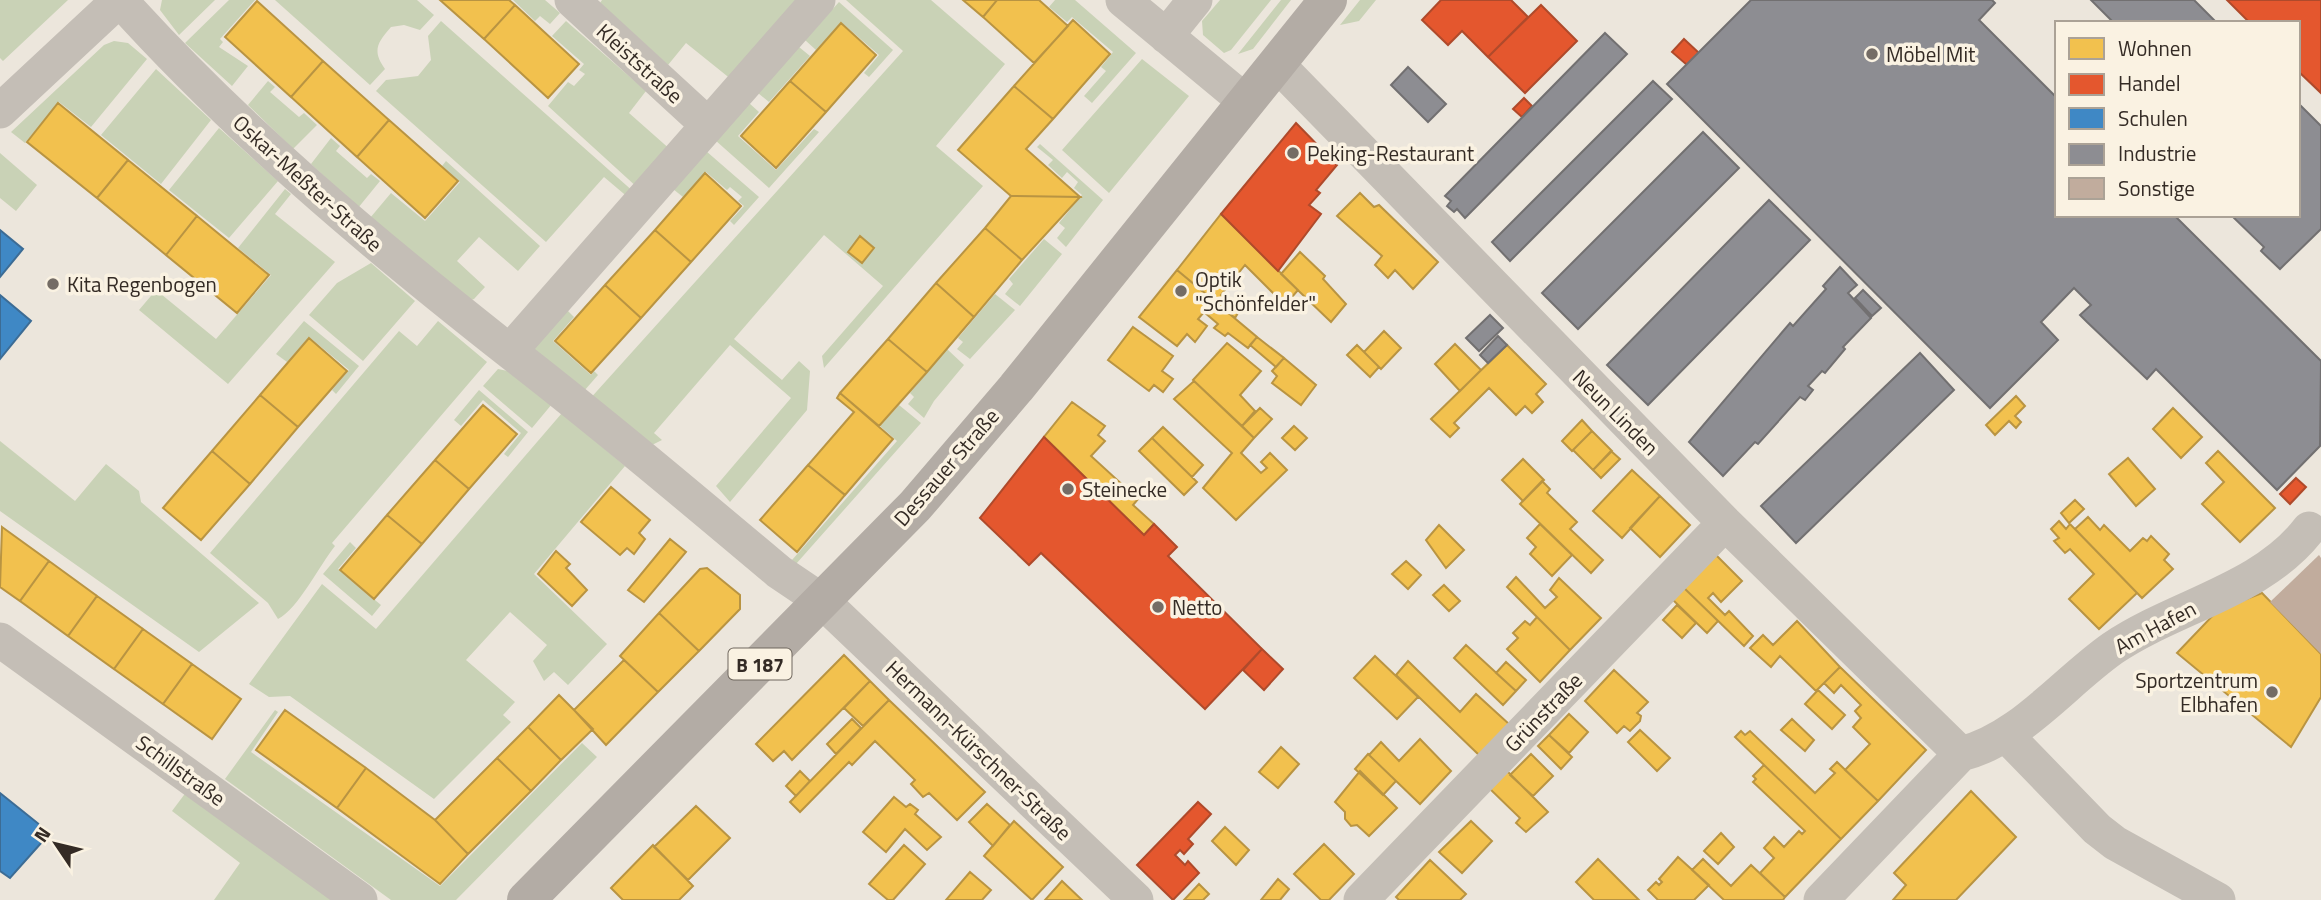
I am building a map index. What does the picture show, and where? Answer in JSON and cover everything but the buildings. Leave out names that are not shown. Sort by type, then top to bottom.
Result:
[{"type":"main road","name":"Dessauer Straße","points":[[526,900],[915,506],[961,453],[1328,0]]},
{"type":"street","points":[[0,111],[119,0]]},
{"type":"street","name":"Oskar-Meßter-Straße","points":[[119,0],[164,49],[263,143],[428,289],[510,351],[779,572],[822,601]]},
{"type":"street","name":"Kleiststraße","points":[[572,0],[708,125]]},
{"type":"street","points":[[510,351],[818,0]]},
{"type":"street","points":[[1123,0],[1246,102]]},
{"type":"street","points":[[1166,36],[1195,0]]},
{"type":"street","name":"Neun Linden","points":[[1277,64],[1725,523],[1961,754]]},
{"type":"street","name":"Grünstraße","points":[[1361,900],[1725,523]]},
{"type":"street","name":"Am Hafen","points":[[1961,754],[1983,748],[2006,735],[2115,647],[2260,571],[2285,555],[2309,530]]},
{"type":"street","name":"Hermann-Kürschner-Straße","points":[[822,601],[1136,900]]},
{"type":"street","name":"Schillstraße","points":[[0,640],[360,900]]},
{"type":"street","points":[[2006,735],[2097,829],[2115,843],[2218,900]]},
{"type":"street","points":[[1821,900],[1961,754]]},
{"type":"green space","points":[[0,0],[68,0],[3,61],[0,58]]},
{"type":"green space","points":[[162,0],[215,0],[179,35],[160,10]]},
{"type":"green space","points":[[229,0],[255,0],[220,39],[223,42],[219,47],[248,66],[232,86],[185,43]]},
{"type":"green space","points":[[275,0],[417,0],[434,15],[420,30],[404,25],[391,27],[382,38],[377,52],[385,69],[370,85]]},
{"type":"green space","points":[[513,0],[545,0],[560,13],[550,24],[540,16],[535,21]]},
{"type":"green space","points":[[602,0],[803,0],[732,80],[686,43],[668,65],[600,3]]},
{"type":"green space","points":[[846,0],[931,0],[1005,64],[936,146],[983,186],[824,368],[822,356],[883,286],[824,235],[734,339],[782,380],[799,361],[810,371],[807,410],[730,502],[716,486],[791,398],[730,345],[654,433],[662,440],[646,448],[588,401],[903,51]]},
{"type":"green space","points":[[1055,0],[1075,0],[1136,53],[1092,103],[1084,96],[1106,71],[1101,67],[1113,52],[1072,17],[1067,22],[1049,7]]},
{"type":"green space","points":[[1220,0],[1271,0],[1231,50],[1224,53],[1203,35],[1202,21]]},
{"type":"green space","points":[[1281,0],[1291,0],[1253,49],[1238,54]]},
{"type":"green space","points":[[1360,0],[1376,0],[1359,21],[1340,25]]},
{"type":"green space","points":[[839,2],[893,50],[869,77],[864,73],[879,55],[841,22],[816,50],[805,40]]},
{"type":"green space","points":[[441,21],[635,193],[630,199],[604,177],[546,242],[376,91],[386,80],[418,76],[431,60],[428,36]]},
{"type":"green space","points":[[566,21],[646,91],[629,113],[672,151],[639,189],[548,106],[568,82],[574,86],[585,74],[579,70],[584,64],[552,36]]},
{"type":"green space","points":[[114,41],[128,43],[147,59],[91,127],[59,102],[25,143],[11,132],[104,45]]},
{"type":"green space","points":[[799,47],[810,56],[769,102],[758,93]]},
{"type":"green space","points":[[1142,59],[1189,96],[1109,193],[1062,150]]},
{"type":"green space","points":[[156,69],[211,120],[161,184],[101,135]]},
{"type":"green space","points":[[268,81],[275,87],[270,92],[299,117],[304,113],[317,125],[293,149],[248,105]]},
{"type":"green space","points":[[749,103],[759,112],[738,136],[776,170],[814,129],[819,132],[769,188],[715,140]]},
{"type":"green space","points":[[219,128],[278,181],[229,238],[169,190]]},
{"type":"green space","points":[[331,138],[340,146],[336,151],[367,178],[371,174],[380,181],[358,208],[311,164]]},
{"type":"green space","points":[[1040,144],[1103,200],[1066,247],[1057,238],[1065,228],[1059,223],[1082,195],[1074,188],[1078,182],[1067,172],[1062,178],[1048,165],[1053,160],[1037,147]]},
{"type":"green space","points":[[706,151],[759,197],[734,225],[730,221],[744,206],[738,201],[742,197],[730,187],[727,190],[706,172],[683,197],[673,189]]},
{"type":"green space","points":[[0,153],[37,185],[16,211],[0,198]]},
{"type":"green space","points":[[446,161],[540,246],[518,271],[479,237],[457,261],[485,287],[474,299],[465,302],[370,218],[391,193],[425,221],[460,182],[442,166]]},
{"type":"green space","points":[[285,189],[291,194],[275,214],[335,262],[228,384],[139,310],[156,290],[216,339],[271,275],[238,248]]},
{"type":"green space","points":[[1044,239],[1062,254],[1020,306],[1005,294],[1013,284],[1009,279]]},
{"type":"green space","points":[[371,263],[415,301],[363,361],[309,315],[337,283]]},
{"type":"green space","points":[[995,294],[1015,310],[970,359],[957,349],[963,342],[958,338]]},
{"type":"green space","points":[[567,310],[574,317],[553,341],[591,375],[594,371],[598,375],[584,391],[528,354]]},
{"type":"green space","points":[[304,321],[359,366],[336,394],[332,390],[349,370],[309,337],[287,362],[276,354]]},
{"type":"green space","points":[[438,321],[487,362],[332,543],[335,546],[301,597],[278,619],[268,603],[210,553],[399,331],[417,346]]},
{"type":"green space","points":[[947,349],[964,365],[934,401],[924,418],[908,404],[914,397],[910,393]]},
{"type":"green space","points":[[498,369],[512,372],[552,404],[532,428],[483,386]]},
{"type":"green space","points":[[479,390],[528,432],[508,457],[504,454],[521,433],[483,400],[461,426],[454,420]]},
{"type":"green space","points":[[899,405],[921,423],[796,564],[792,560],[897,441],[880,426]]},
{"type":"green space","points":[[562,413],[625,466],[534,574],[607,644],[568,685],[554,672],[544,681],[533,661],[547,645],[510,612],[466,660],[515,702],[503,715],[511,722],[434,799],[290,696],[269,697],[249,684],[322,584],[376,629]]},
{"type":"green space","points":[[0,441],[75,501],[106,464],[139,491],[141,502],[259,603],[199,652],[0,511]]},
{"type":"green space","points":[[350,542],[356,548],[338,569],[381,605],[372,616],[323,574]]},
{"type":"green space","points":[[275,710],[278,712],[251,752],[440,886],[582,743],[597,757],[456,900],[391,900],[225,779]]},
{"type":"green space","points":[[187,791],[338,900],[214,900],[240,863],[172,811]]},
{"type":"place","name":"Möbel Mit","points":[[1872,54]]},
{"type":"place","name":"Peking-Restaurant","points":[[1293,153]]},
{"type":"place","name":"Kita Regenbogen","points":[[53,284]]},
{"type":"place","name":"Optik \"Schönfelder\"","points":[[1181,291]]},
{"type":"place","name":"Steinecke","points":[[1068,489]]},
{"type":"place","name":"Netto","points":[[1158,607]]},
{"type":"place","name":"Sportzentrum Elbhafen","points":[[2272,692]]}]
